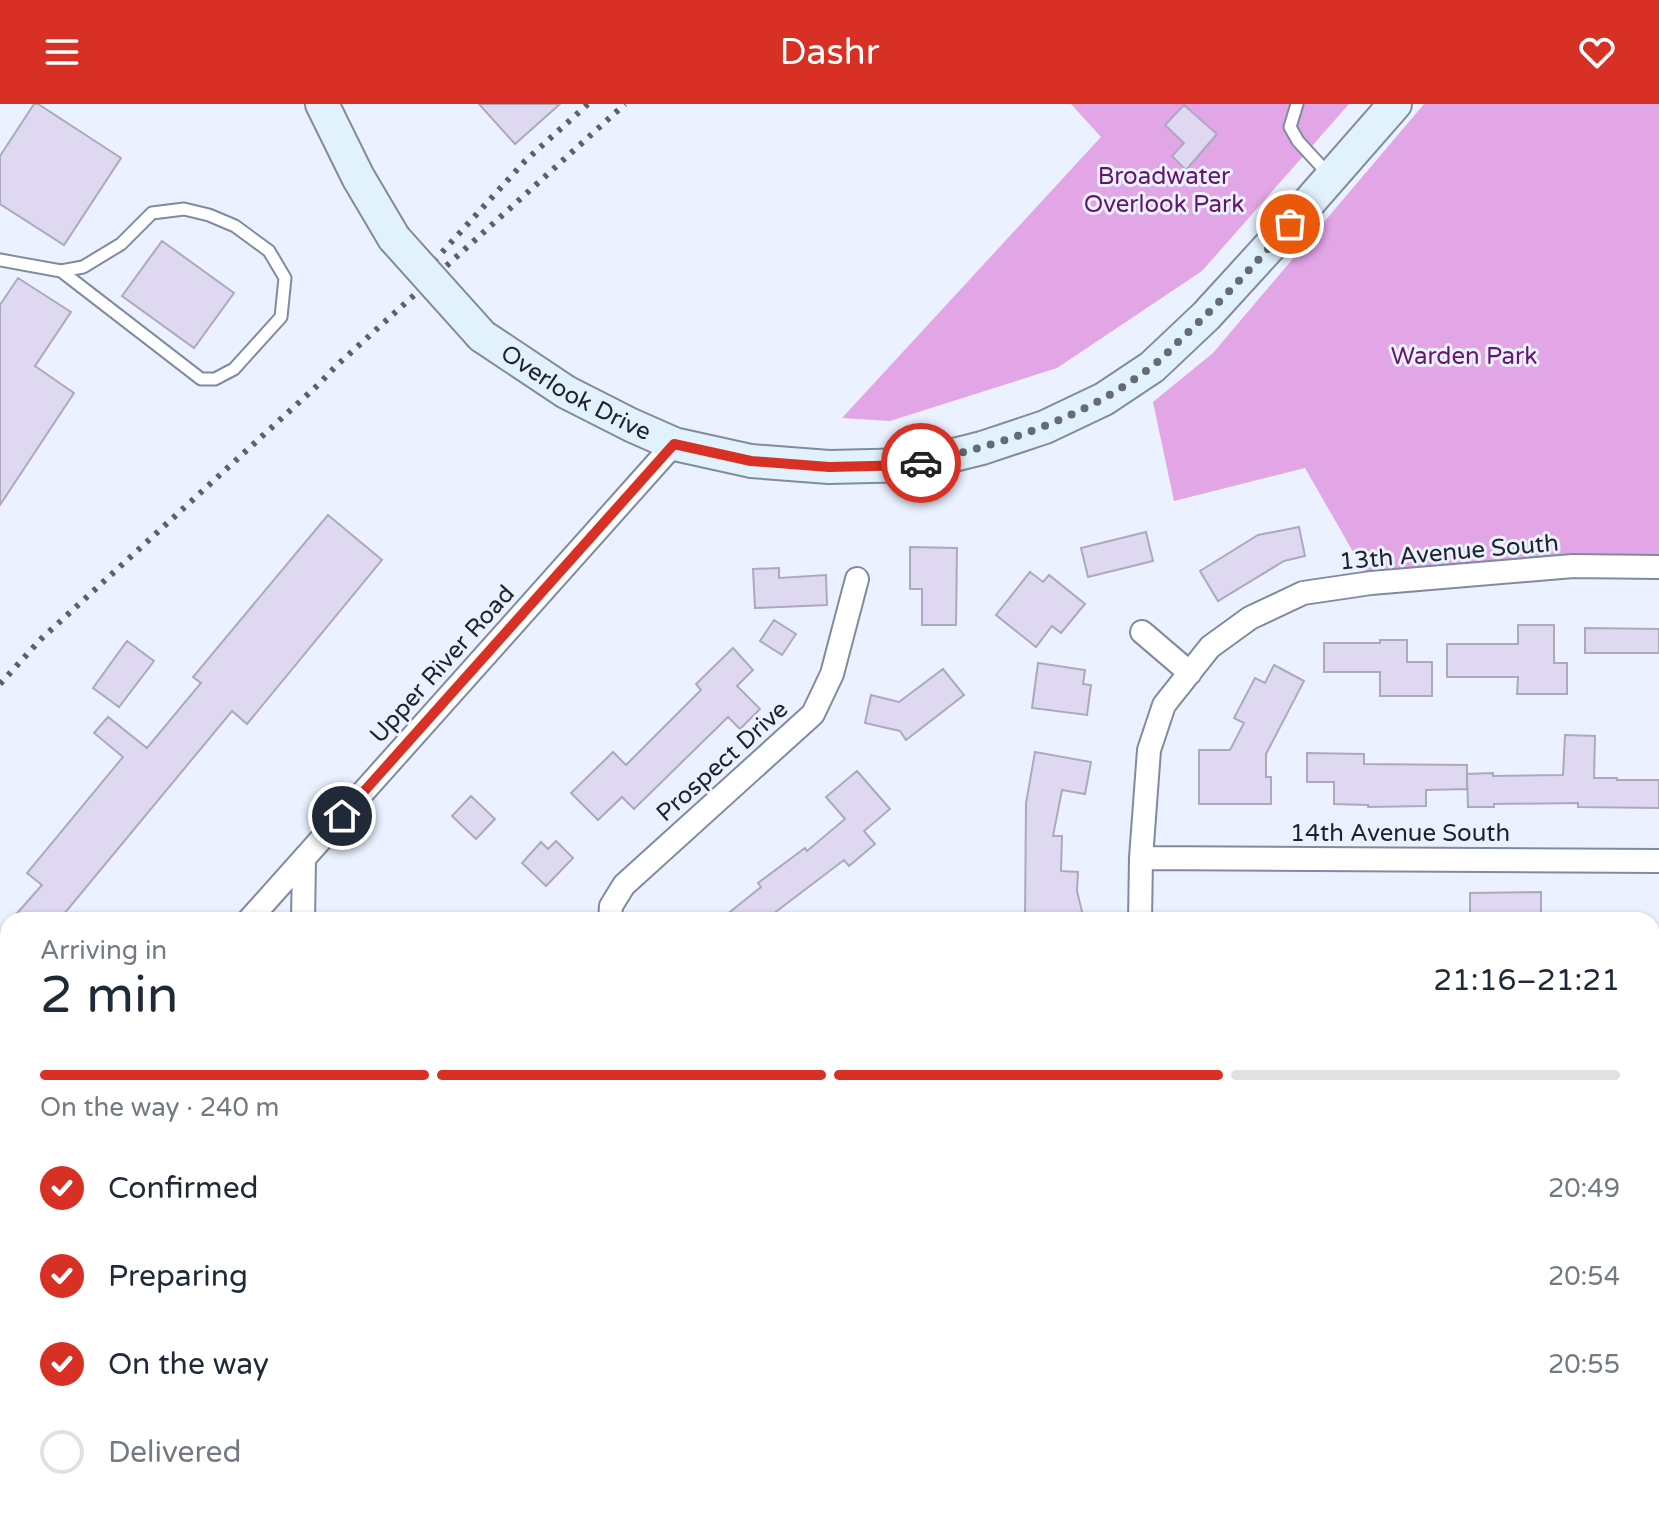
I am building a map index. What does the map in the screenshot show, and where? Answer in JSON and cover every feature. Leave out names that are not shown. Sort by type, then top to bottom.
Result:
[{"type":"main road","name":"Overlook Drive","points":[[322,104],[358,177],[394,238],[482,336],[566,392],[674,444],[751,461],[829,467],[914,465],[982,448],[1045,427],[1104,399],[1152,367],[1206,316],[1395,104]]},
{"type":"street","name":"Upper River Road","points":[[256,912],[674,444]]},
{"type":"street","name":"13th Avenue South","points":[[1140,912],[1149,750],[1164,705],[1210,647],[1250,618],[1303,593],[1371,583],[1573,566],[1659,567]]},
{"type":"street","name":"Prospect Drive","points":[[611,912],[624,885],[813,714],[832,674],[857,579]]},
{"type":"street","points":[[1142,632],[1190,673]]},
{"type":"street","name":"14th Avenue South","points":[[1141,858],[1659,861]]},
{"type":"street","points":[[303,912],[304,860]]},
{"type":"lane","points":[[1297,104],[1290,127],[1298,141],[1331,178]]},
{"type":"lane","points":[[0,260],[61,271],[83,267],[121,244],[152,213],[184,209],[235,226],[269,251],[285,278],[281,317],[234,369],[215,379],[201,379],[61,271]]},
{"type":"green space","name":"Broadwater Overlook Park","points":[[1071,104],[1349,104],[1202,271],[1057,368],[890,421],[842,418],[1101,137]]},
{"type":"green space","name":"Warden Park","points":[[1424,104],[1659,104],[1659,567],[1371,583],[1305,468],[1174,501],[1153,402],[1213,353]]},
{"type":"building","points":[[34,104],[121,158],[64,245],[0,204],[0,156]]},
{"type":"building","points":[[479,104],[560,104],[515,144]]},
{"type":"building","points":[[1184,105],[1217,134],[1186,170],[1172,156],[1184,143],[1165,125]]},
{"type":"building","points":[[162,241],[234,293],[194,348],[122,296]]},
{"type":"building","points":[[18,278],[71,312],[35,366],[74,393],[0,505],[0,305]]},
{"type":"building","points":[[328,515],[382,560],[247,724],[232,711],[66,912],[18,912],[42,885],[27,873],[123,757],[94,733],[108,717],[147,748],[201,683],[193,677]]},
{"type":"building","points":[[1299,527],[1305,556],[1284,561],[1218,601],[1200,571],[1258,535]]},
{"type":"building","points":[[1146,532],[1153,561],[1088,577],[1081,548]]},
{"type":"building","points":[[910,547],[957,548],[956,625],[922,625],[922,589],[910,589]]},
{"type":"building","points":[[779,568],[779,578],[826,575],[827,605],[755,608],[753,569]]},
{"type":"building","points":[[1030,572],[1043,582],[1049,575],[1085,604],[1061,633],[1052,626],[1036,647],[996,615]]},
{"type":"building","points":[[774,620],[796,634],[782,655],[760,641]]},
{"type":"building","points":[[1518,625],[1554,625],[1554,663],[1567,663],[1567,694],[1517,694],[1518,677],[1447,677],[1447,644],[1518,644]]},
{"type":"building","points":[[1585,628],[1659,629],[1659,653],[1585,653]]},
{"type":"building","points":[[1380,640],[1407,640],[1407,662],[1432,662],[1432,696],[1380,696],[1380,672],[1324,672],[1324,643],[1380,643]]},
{"type":"building","points":[[127,641],[154,661],[119,707],[93,688]]},
{"type":"building","points":[[733,648],[753,670],[737,686],[760,709],[740,729],[728,717],[634,809],[622,797],[598,820],[571,793],[613,752],[626,765],[701,690],[696,684]]},
{"type":"building","points":[[1038,663],[1085,670],[1083,684],[1091,685],[1087,715],[1032,708]]},
{"type":"building","points":[[1274,665],[1304,681],[1266,754],[1266,777],[1271,777],[1271,804],[1199,804],[1199,750],[1230,750],[1244,723],[1234,718],[1255,678],[1265,683]]},
{"type":"building","points":[[943,669],[964,695],[906,740],[900,731],[865,723],[871,695],[899,702]]},
{"type":"building","points":[[1565,735],[1595,736],[1594,778],[1659,780],[1659,808],[1578,807],[1578,803],[1468,807],[1467,774],[1563,775]]},
{"type":"building","points":[[1035,752],[1091,762],[1085,794],[1062,790],[1053,836],[1062,836],[1061,871],[1078,872],[1077,891],[1082,912],[1025,912],[1026,803]]},
{"type":"building","points":[[1307,753],[1364,754],[1364,764],[1467,765],[1467,789],[1426,790],[1426,806],[1334,804],[1334,782],[1307,782]]},
{"type":"building","points":[[857,771],[890,809],[864,831],[875,844],[849,866],[844,860],[776,912],[730,912],[761,887],[758,883],[805,848],[807,851],[845,819],[826,797]]},
{"type":"building","points":[[471,796],[495,819],[476,839],[452,816]]},
{"type":"building","points":[[556,841],[573,858],[546,886],[522,863],[541,842],[548,849]]},
{"type":"building","points":[[1541,892],[1541,912],[1470,912],[1470,893]]},
{"type":"railway","points":[[426,270],[525,161],[588,104]]},
{"type":"railway","points":[[0,684],[41,639],[625,104]]},
{"type":"way so far","points":[[921,463],[982,448],[1045,427],[1104,399],[1152,367],[1206,316],[1290,224]]},
{"type":"route","points":[[342,816],[674,444],[751,461],[829,467],[921,463]]}]
